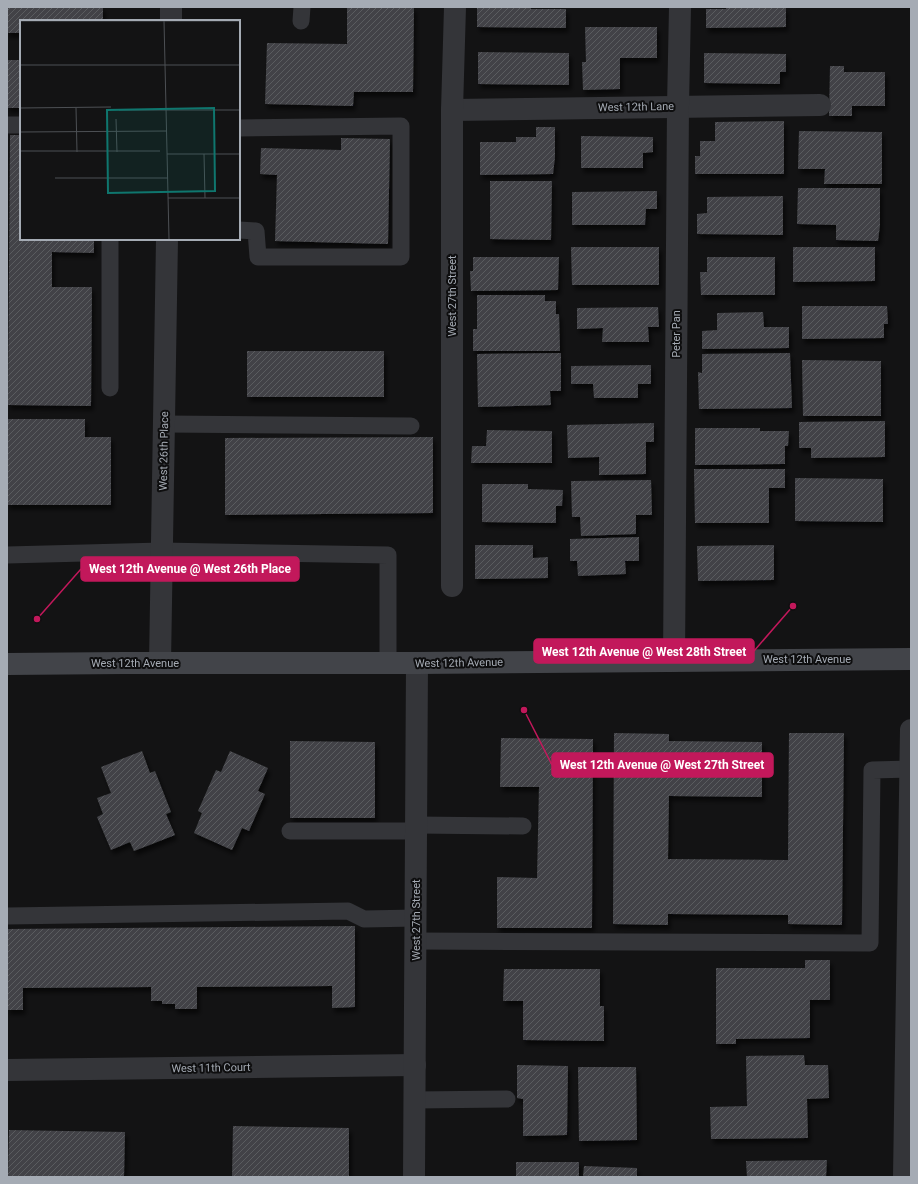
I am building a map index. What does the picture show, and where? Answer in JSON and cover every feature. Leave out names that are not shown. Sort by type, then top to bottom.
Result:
[{"type":"main road","name":"West 12th Avenue","points":[[7,664],[417,663],[911,659]]},
{"type":"street","points":[[171,7],[171,20]]},
{"type":"street","name":"West 27th Street","points":[[452,586],[452,110],[455,7]]},
{"type":"street","name":"Peter Pan","points":[[674,661],[680,7]]},
{"type":"street","name":"West 12th Lane","points":[[452,110],[820,105]]},
{"type":"street","name":"West 26th Place","points":[[160,663],[167,240]]},
{"type":"street","name":"West 27th Street","points":[[414,1177],[417,663]]},
{"type":"street","points":[[904,1177],[909,1028],[911,730]]},
{"type":"street","name":"West 11th Court","points":[[7,1070],[415,1066]]},
{"type":"lane","points":[[7,125],[20,125]]},
{"type":"lane","points":[[240,128],[401,126],[401,257],[258,257],[256,231],[240,230]]},
{"type":"lane","points":[[110,240],[110,388]]},
{"type":"lane","points":[[165,424],[411,426]]},
{"type":"lane","points":[[7,555],[162,551],[388,555],[388,663]]},
{"type":"lane","points":[[416,941],[870,943],[872,770],[911,768]]},
{"type":"lane","points":[[290,831],[523,826]]},
{"type":"lane","points":[[7,916],[348,911],[364,919],[416,918]]},
{"type":"lane","points":[[414,1100],[507,1099]]},
{"type":"building","points":[[7,7],[103,7],[103,20],[20,20],[20,33],[7,33]]},
{"type":"building","points":[[347,7],[414,7],[413,92],[354,92],[353,106],[265,104],[267,43],[347,44]]},
{"type":"building","points":[[477,7],[531,7],[531,9],[566,9],[566,28],[477,27]]},
{"type":"building","points":[[726,7],[786,7],[786,27],[706,28],[706,9],[726,9]]},
{"type":"building","points":[[585,27],[657,27],[657,58],[620,58],[620,89],[583,90],[582,62],[586,62]]},
{"type":"building","points":[[478,52],[569,53],[569,85],[478,84]]},
{"type":"building","points":[[704,53],[786,54],[786,72],[780,72],[780,84],[704,83]]},
{"type":"building","points":[[7,60],[20,60],[20,108],[7,108]]},
{"type":"building","points":[[830,66],[844,66],[844,72],[885,72],[885,106],[852,106],[852,116],[829,116]]},
{"type":"building","points":[[784,121],[784,174],[695,174],[695,156],[700,156],[700,141],[715,141],[715,122]]},
{"type":"building","points":[[536,127],[555,127],[555,157],[553,174],[480,175],[480,142],[516,142],[516,137],[536,137]]},
{"type":"building","points":[[799,131],[882,132],[882,184],[824,184],[825,169],[798,169]]},
{"type":"building","points":[[10,135],[20,135],[20,240],[94,240],[94,253],[52,252],[52,287],[92,287],[91,406],[8,405]]},
{"type":"building","points":[[581,136],[653,137],[653,152],[643,153],[643,168],[581,168]]},
{"type":"building","points":[[341,138],[390,139],[388,244],[275,241],[277,175],[260,174],[261,148],[341,150]]},
{"type":"building","points":[[490,181],[552,181],[551,240],[490,239]]},
{"type":"building","points":[[798,188],[880,188],[880,225],[878,241],[836,240],[836,225],[797,224]]},
{"type":"building","points":[[657,191],[657,209],[646,209],[645,225],[572,225],[572,192]]},
{"type":"building","points":[[783,196],[783,235],[697,234],[697,214],[707,213],[707,197]]},
{"type":"building","points":[[571,247],[659,247],[659,285],[572,285]]},
{"type":"building","points":[[793,247],[875,247],[875,281],[793,282]]},
{"type":"building","points":[[473,257],[559,257],[558,290],[471,291],[470,271],[473,271]]},
{"type":"building","points":[[707,257],[775,257],[775,295],[701,295],[700,272],[707,272]]},
{"type":"building","points":[[477,295],[545,295],[545,301],[556,301],[556,314],[559,314],[560,351],[473,351],[473,329],[477,329]]},
{"type":"building","points":[[802,306],[887,306],[888,324],[884,324],[884,338],[802,339]]},
{"type":"building","points":[[658,307],[659,327],[648,327],[649,342],[602,342],[603,328],[577,329],[577,308]]},
{"type":"building","points":[[763,312],[764,327],[789,327],[789,348],[702,349],[702,331],[717,330],[717,313]]},
{"type":"building","points":[[247,351],[384,351],[384,397],[247,397]]},
{"type":"building","points":[[561,353],[561,391],[550,391],[551,405],[478,407],[477,354]]},
{"type":"building","points":[[790,353],[792,408],[699,409],[698,372],[702,373],[702,354]]},
{"type":"building","points":[[802,360],[881,361],[881,416],[803,416]]},
{"type":"building","points":[[651,365],[651,384],[638,384],[638,398],[594,398],[593,384],[571,384],[571,366]]},
{"type":"building","points":[[7,419],[85,419],[85,437],[111,437],[111,505],[7,505]]},
{"type":"building","points":[[885,421],[885,457],[811,458],[811,448],[799,448],[799,422]]},
{"type":"building","points":[[654,423],[654,442],[646,442],[646,474],[599,475],[599,457],[568,458],[567,425]]},
{"type":"building","points":[[695,428],[760,428],[760,431],[789,431],[788,446],[785,446],[785,464],[695,465]]},
{"type":"building","points":[[487,430],[552,431],[552,463],[471,463],[472,446],[486,446]]},
{"type":"building","points":[[433,437],[433,513],[225,515],[225,438]]},
{"type":"building","points":[[694,469],[785,469],[785,488],[769,488],[769,523],[695,523]]},
{"type":"building","points":[[795,478],[883,479],[883,522],[795,521]]},
{"type":"building","points":[[651,480],[652,515],[636,515],[636,534],[581,536],[580,517],[572,517],[571,481]]},
{"type":"building","points":[[482,484],[528,484],[528,489],[563,490],[562,506],[556,506],[556,523],[482,522]]},
{"type":"building","points":[[639,537],[639,561],[625,561],[626,574],[578,576],[577,561],[570,561],[570,539]]},
{"type":"building","points":[[475,545],[533,545],[533,558],[548,557],[548,578],[475,579]]},
{"type":"building","points":[[774,545],[774,580],[698,581],[697,546]]},
{"type":"building","points":[[614,733],[669,734],[669,741],[762,742],[762,797],[669,796],[668,859],[788,860],[789,733],[844,733],[842,925],[788,924],[788,915],[668,914],[668,925],[613,924]]},
{"type":"building","points":[[501,738],[593,739],[592,928],[497,928],[497,877],[537,878],[539,787],[500,787]]},
{"type":"building","points":[[290,741],[375,742],[375,818],[290,818]]},
{"type":"building","points":[[142,751],[150,773],[155,771],[171,812],[166,814],[175,835],[134,851],[130,842],[111,850],[97,817],[103,814],[97,798],[111,793],[101,767]]},
{"type":"building","points":[[230,751],[268,768],[258,791],[265,794],[249,831],[242,828],[232,850],[194,833],[202,813],[198,811],[216,770],[221,772]]},
{"type":"building","points":[[355,926],[355,1007],[332,1008],[332,986],[197,987],[197,1009],[175,1009],[175,1004],[162,1004],[162,1001],[151,1001],[151,987],[23,988],[23,1010],[7,1010],[7,929]]},
{"type":"building","points":[[805,960],[830,960],[830,1000],[810,1000],[810,1038],[736,1039],[736,1044],[716,1044],[716,968],[805,968]]},
{"type":"building","points":[[504,969],[600,969],[600,1006],[604,1006],[604,1041],[523,1040],[523,1001],[503,1001]]},
{"type":"building","points":[[804,1055],[805,1065],[828,1065],[829,1098],[807,1099],[808,1138],[711,1139],[710,1107],[747,1106],[746,1056]]},
{"type":"building","points":[[517,1065],[568,1066],[567,1135],[523,1136],[523,1099],[517,1098]]},
{"type":"building","points":[[578,1067],[636,1067],[637,1140],[579,1141]]},
{"type":"building","points":[[233,1126],[349,1128],[349,1177],[232,1177]]},
{"type":"building","points":[[9,1130],[125,1132],[124,1177],[8,1177]]},
{"type":"building","points":[[827,1160],[826,1177],[747,1177],[746,1161]]},
{"type":"building","points":[[516,1162],[579,1162],[579,1177],[516,1177]]},
{"type":"building","points":[[584,1166],[637,1168],[637,1177],[583,1177]]},
{"type":"place","name":"West 12th Avenue @ West 28th Street","points":[[793,606]]},
{"type":"place","name":"West 12th Avenue @ West 26th Place","points":[[37,619]]},
{"type":"place","name":"West 12th Avenue @ West 27th Street","points":[[524,710]]}]
